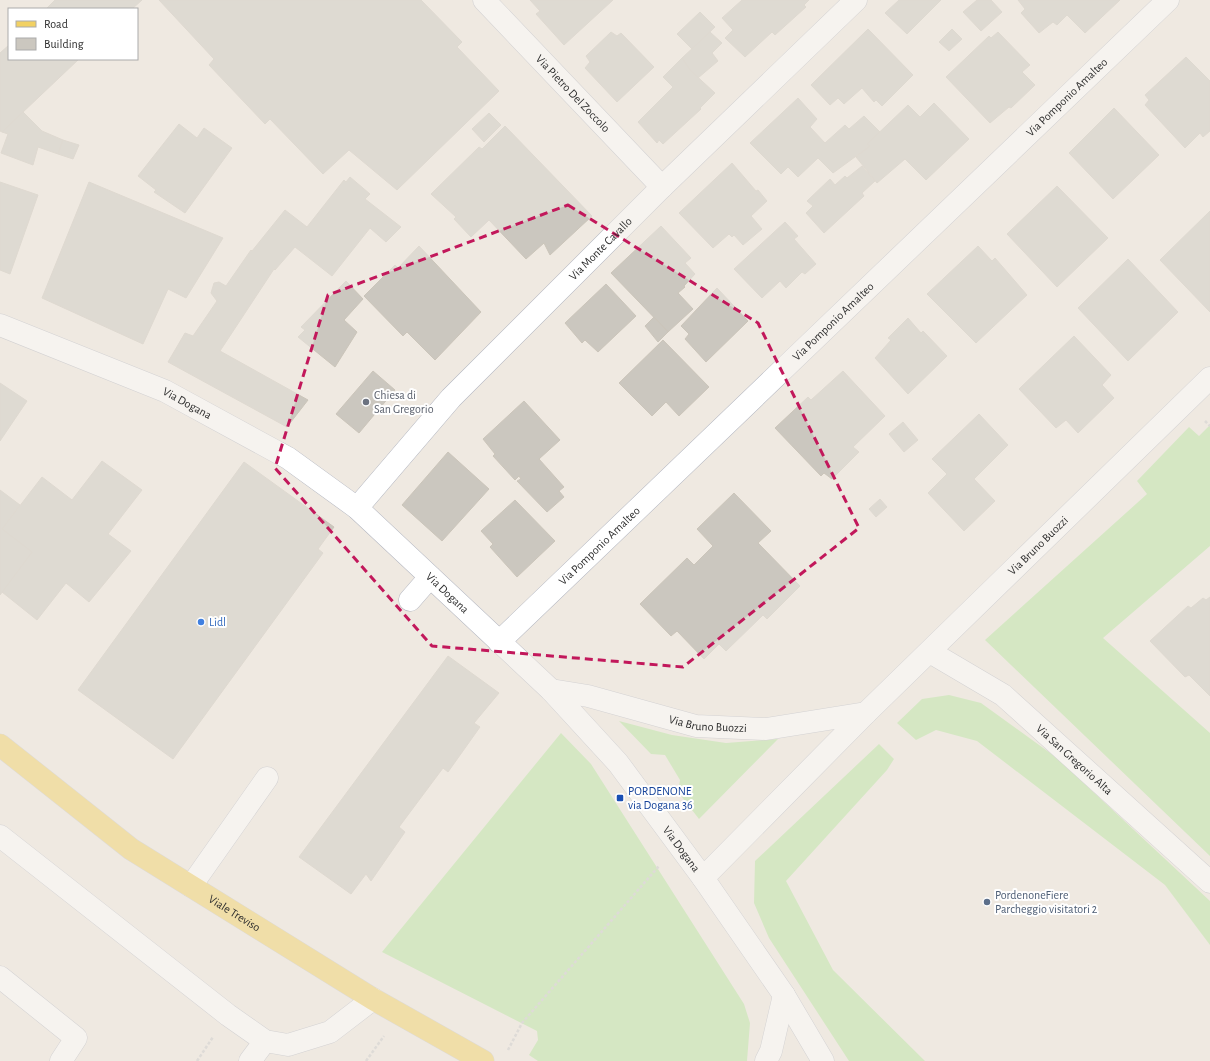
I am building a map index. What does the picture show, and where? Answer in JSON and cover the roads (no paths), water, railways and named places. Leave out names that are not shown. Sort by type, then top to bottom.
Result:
[{"type":"main road","name":"Viale Treviso","points":[[0,745],[131,849],[373,999],[483,1061]]},
{"type":"street","name":"Via Pietro Del Zoccolo","points":[[484,0],[662,187]]},
{"type":"street","name":"Via Monte Cavallo","points":[[357,508],[451,398],[662,187],[856,0]]},
{"type":"street","name":"Via Pomponio Amalteo","points":[[499,642],[964,194],[1168,0]]},
{"type":"street","name":"Via Dogana","points":[[0,325],[165,391],[288,458],[357,508],[551,690],[618,763],[703,878],[784,996],[823,1061]]},
{"type":"street","name":"Via Bruno Buozzi","points":[[703,878],[866,713],[1210,378]]},
{"type":"street","points":[[410,600],[430,577]]},
{"type":"street","name":"Via San Gregorio Alta","points":[[930,652],[1004,695],[1210,882]]},
{"type":"street","name":"Via Bruno Buozzi","points":[[551,690],[588,696],[696,726],[766,730],[866,713]]},
{"type":"street","points":[[191,886],[267,778]]},
{"type":"street","points":[[0,836],[228,1014],[266,1041],[288,1045],[330,1032],[373,999]]},
{"type":"street","points":[[0,977],[76,1038],[61,1061]]},
{"type":"street","points":[[766,1061],[771,1051],[784,996]]},
{"type":"street","points":[[250,1061],[266,1041]]},
{"type":"place","name":"Chiesa di San Gregorio","points":[[366,402]]},
{"type":"place","name":"Lidl","points":[[201,622]]},
{"type":"place","name":"PORDENONE via Dogana 36","points":[[620,798]]},
{"type":"place","name":"PordenoneFiere Parcheggio visitatori 2","points":[[987,902]]}]
